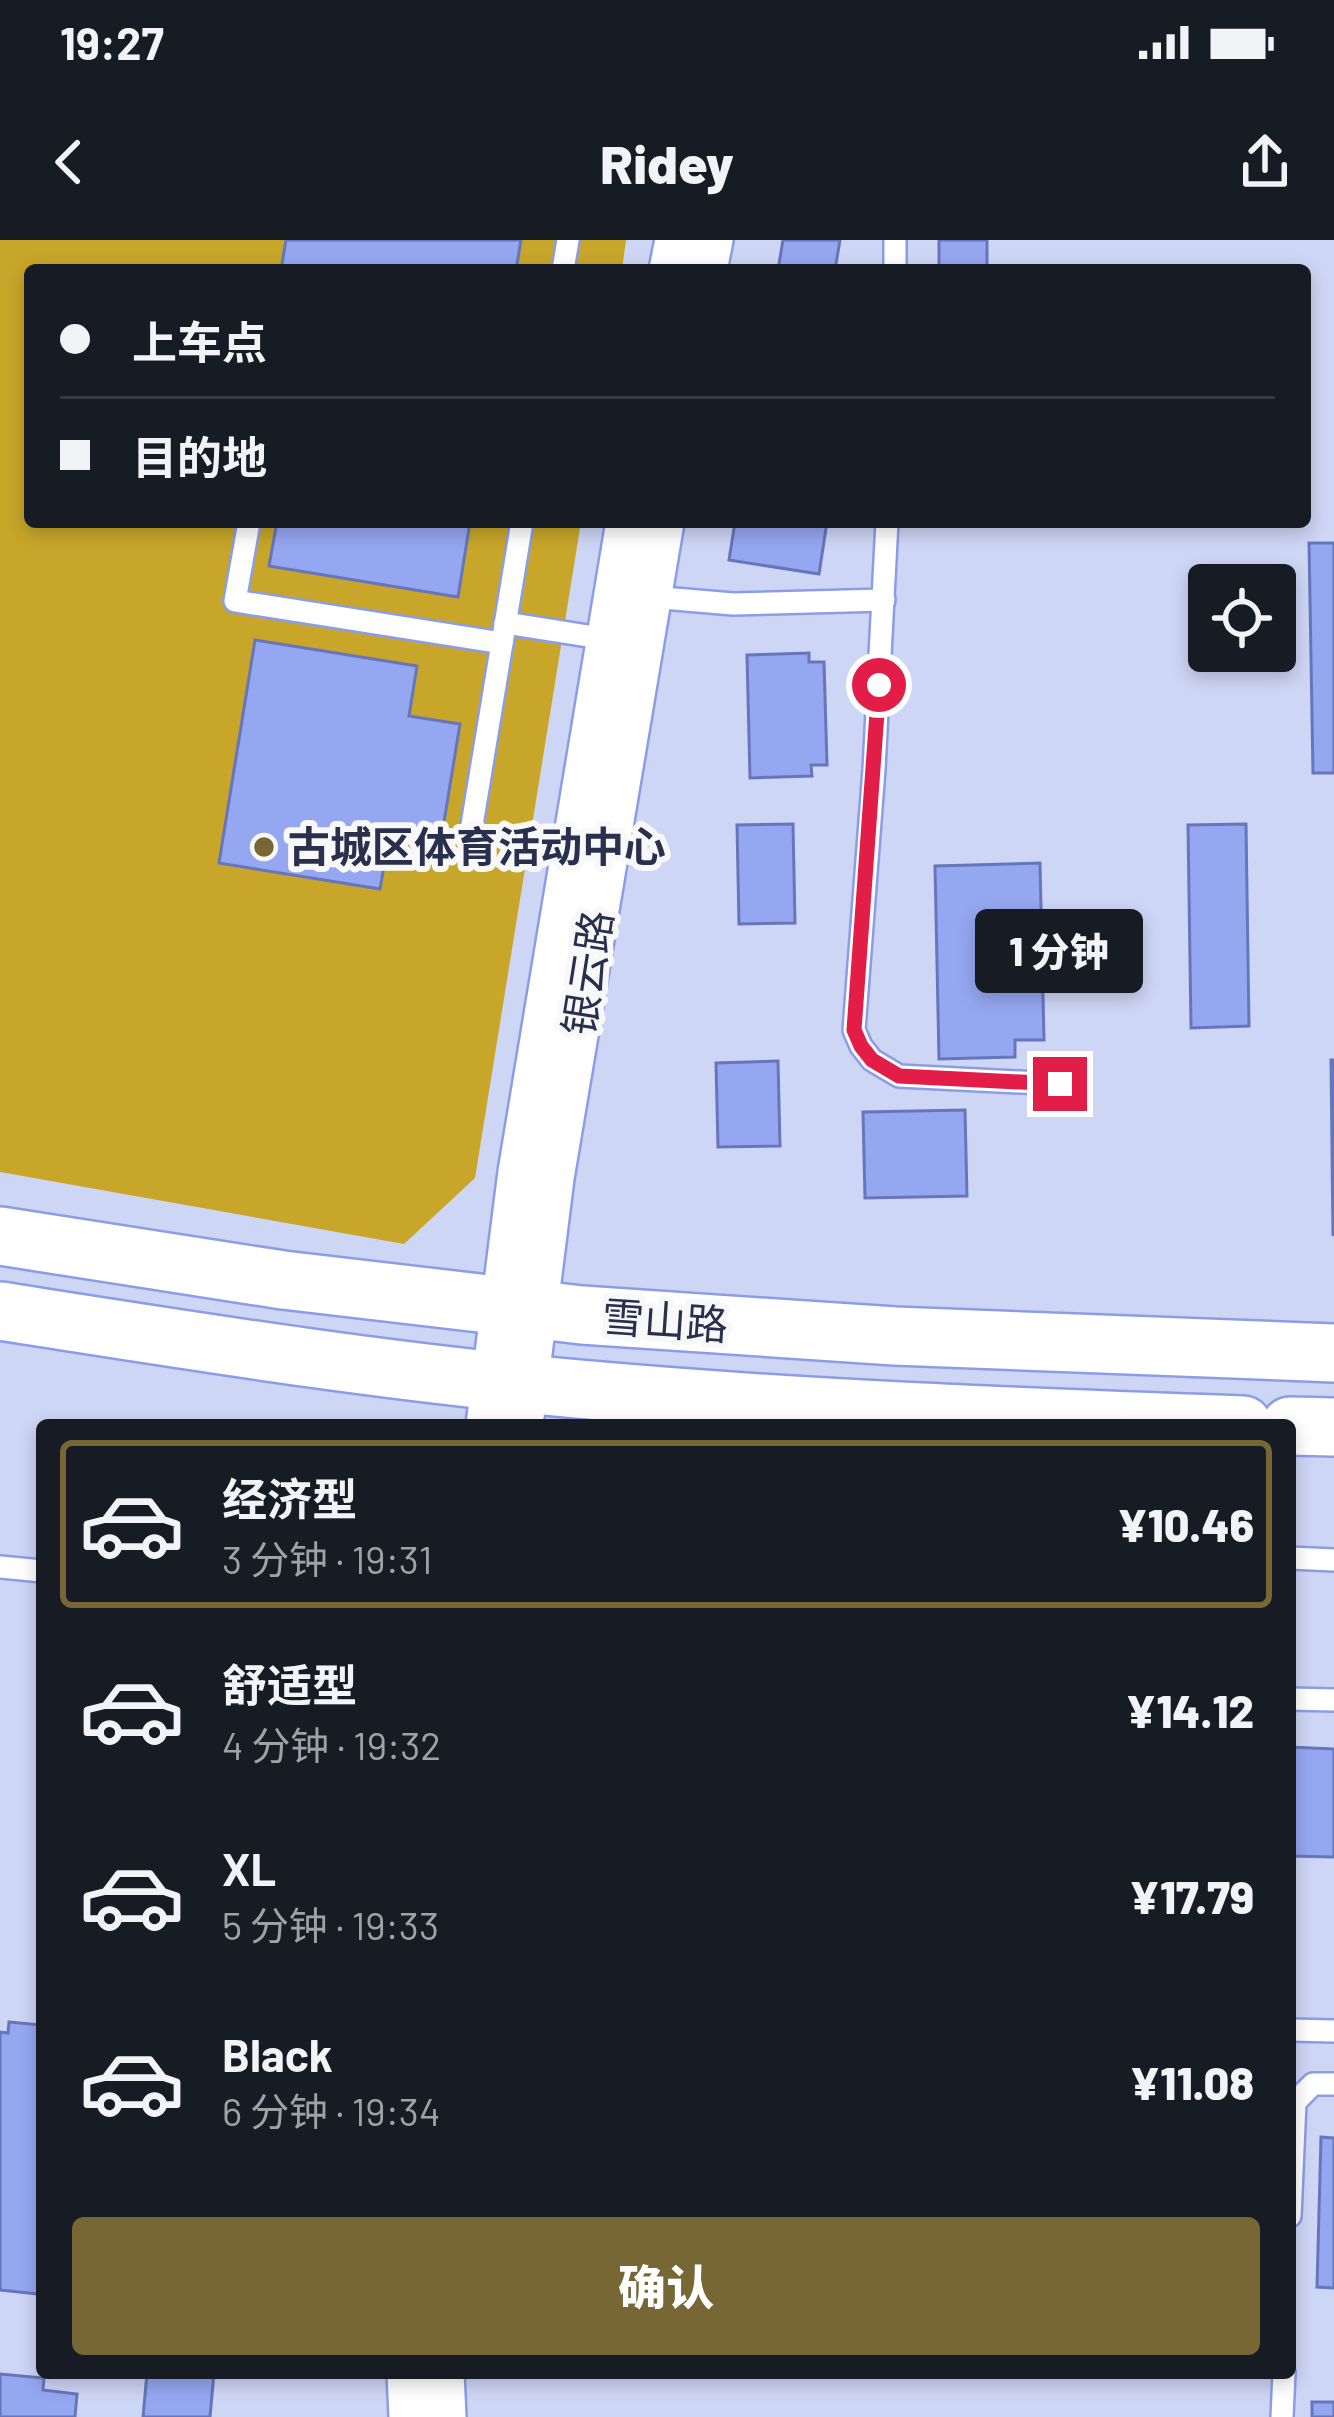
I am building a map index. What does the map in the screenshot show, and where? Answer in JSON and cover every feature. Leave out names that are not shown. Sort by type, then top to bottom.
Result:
[{"type":"main road","name":"雪山路","points":[[0,1236],[283,1280],[738,1328],[1334,1353]]},
{"type":"main road","name":"雪山路","points":[[0,1311],[273,1354],[507,1404],[733,1402],[981,1419]]},
{"type":"main road","points":[[1296,1426],[1334,1427]]},
{"type":"street","name":"银云路","points":[[507,1404],[519,1308],[521,1149],[625,528]]},
{"type":"street","name":"银云路","points":[[519,1308],[554,1178],[663,528]]},
{"type":"street","points":[[407,2379],[410,2417]]},
{"type":"street","points":[[444,2379],[446,2417]]},
{"type":"lane","points":[[248,528],[235,601],[503,633],[607,639]]},
{"type":"lane","points":[[471,831],[521,528]]},
{"type":"lane","points":[[887,528],[854,1030],[872,1060],[899,1076],[1060,1084]]},
{"type":"lane","points":[[651,597],[733,604],[884,600]]},
{"type":"lane","points":[[1296,1558],[1334,1560]]},
{"type":"lane","points":[[0,1567],[36,1570]]},
{"type":"lane","points":[[1296,1699],[1334,1700]]},
{"type":"lane","points":[[1296,2030],[1334,2032]]},
{"type":"lane","points":[[1296,2100],[1312,2084],[1334,2084]]},
{"type":"lane","points":[[1282,2417],[1284,2379]]},
{"type":"shaded area","name":"古城区体育活动中心","points":[[0,240],[626,240],[623,264],[24,264],[24,528],[580,528],[475,1178],[404,1244],[0,1172]]},
{"type":"building","points":[[286,240],[521,240],[517,264],[282,264]]},
{"type":"building","points":[[783,240],[840,240],[836,264],[779,264]]},
{"type":"building","points":[[939,240],[987,240],[987,264],[939,264]]},
{"type":"building","points":[[276,528],[469,528],[458,597],[269,566]]},
{"type":"building","points":[[734,528],[826,528],[819,574],[729,560]]},
{"type":"building","points":[[1309,543],[1334,543],[1334,773],[1313,773]]},
{"type":"building","points":[[255,640],[417,666],[409,716],[460,724],[442,834],[391,825],[380,889],[219,863]]},
{"type":"building","points":[[809,653],[809,662],[824,662],[827,765],[811,765],[812,776],[750,778],[747,655]]},
{"type":"building","points":[[793,824],[795,923],[739,924],[737,825]]},
{"type":"building","points":[[1246,824],[1249,1026],[1191,1028],[1188,825]]},
{"type":"building","points":[[1040,863],[1044,1040],[1015,1040],[1015,1057],[939,1059],[935,866]]},
{"type":"building","points":[[1331,1060],[1334,1060],[1333,1236]]},
{"type":"building","points":[[778,1061],[780,1146],[718,1147],[716,1063]]},
{"type":"building","points":[[965,1110],[967,1196],[865,1198],[863,1112]]},
{"type":"building","points":[[1296,1747],[1334,1749],[1334,1857],[1296,1856]]},
{"type":"building","points":[[9,2022],[36,2024],[36,2294],[0,2290],[0,2032],[8,2033]]},
{"type":"building","points":[[1321,2137],[1334,2138],[1334,2288],[1317,2287]]},
{"type":"building","points":[[0,2374],[44,2379],[43,2390],[77,2394],[75,2417],[0,2417]]},
{"type":"building","points":[[146,2379],[213,2379],[210,2417],[143,2417]]},
{"type":"building","points":[[1312,2402],[1334,2402],[1334,2417],[1312,2417]]},
{"type":"place","name":"古城区体育活动中心","points":[[264,847]]},
{"type":"route","points":[[879,685],[854,1030],[861,1046],[872,1060],[899,1076],[1060,1084]]}]
